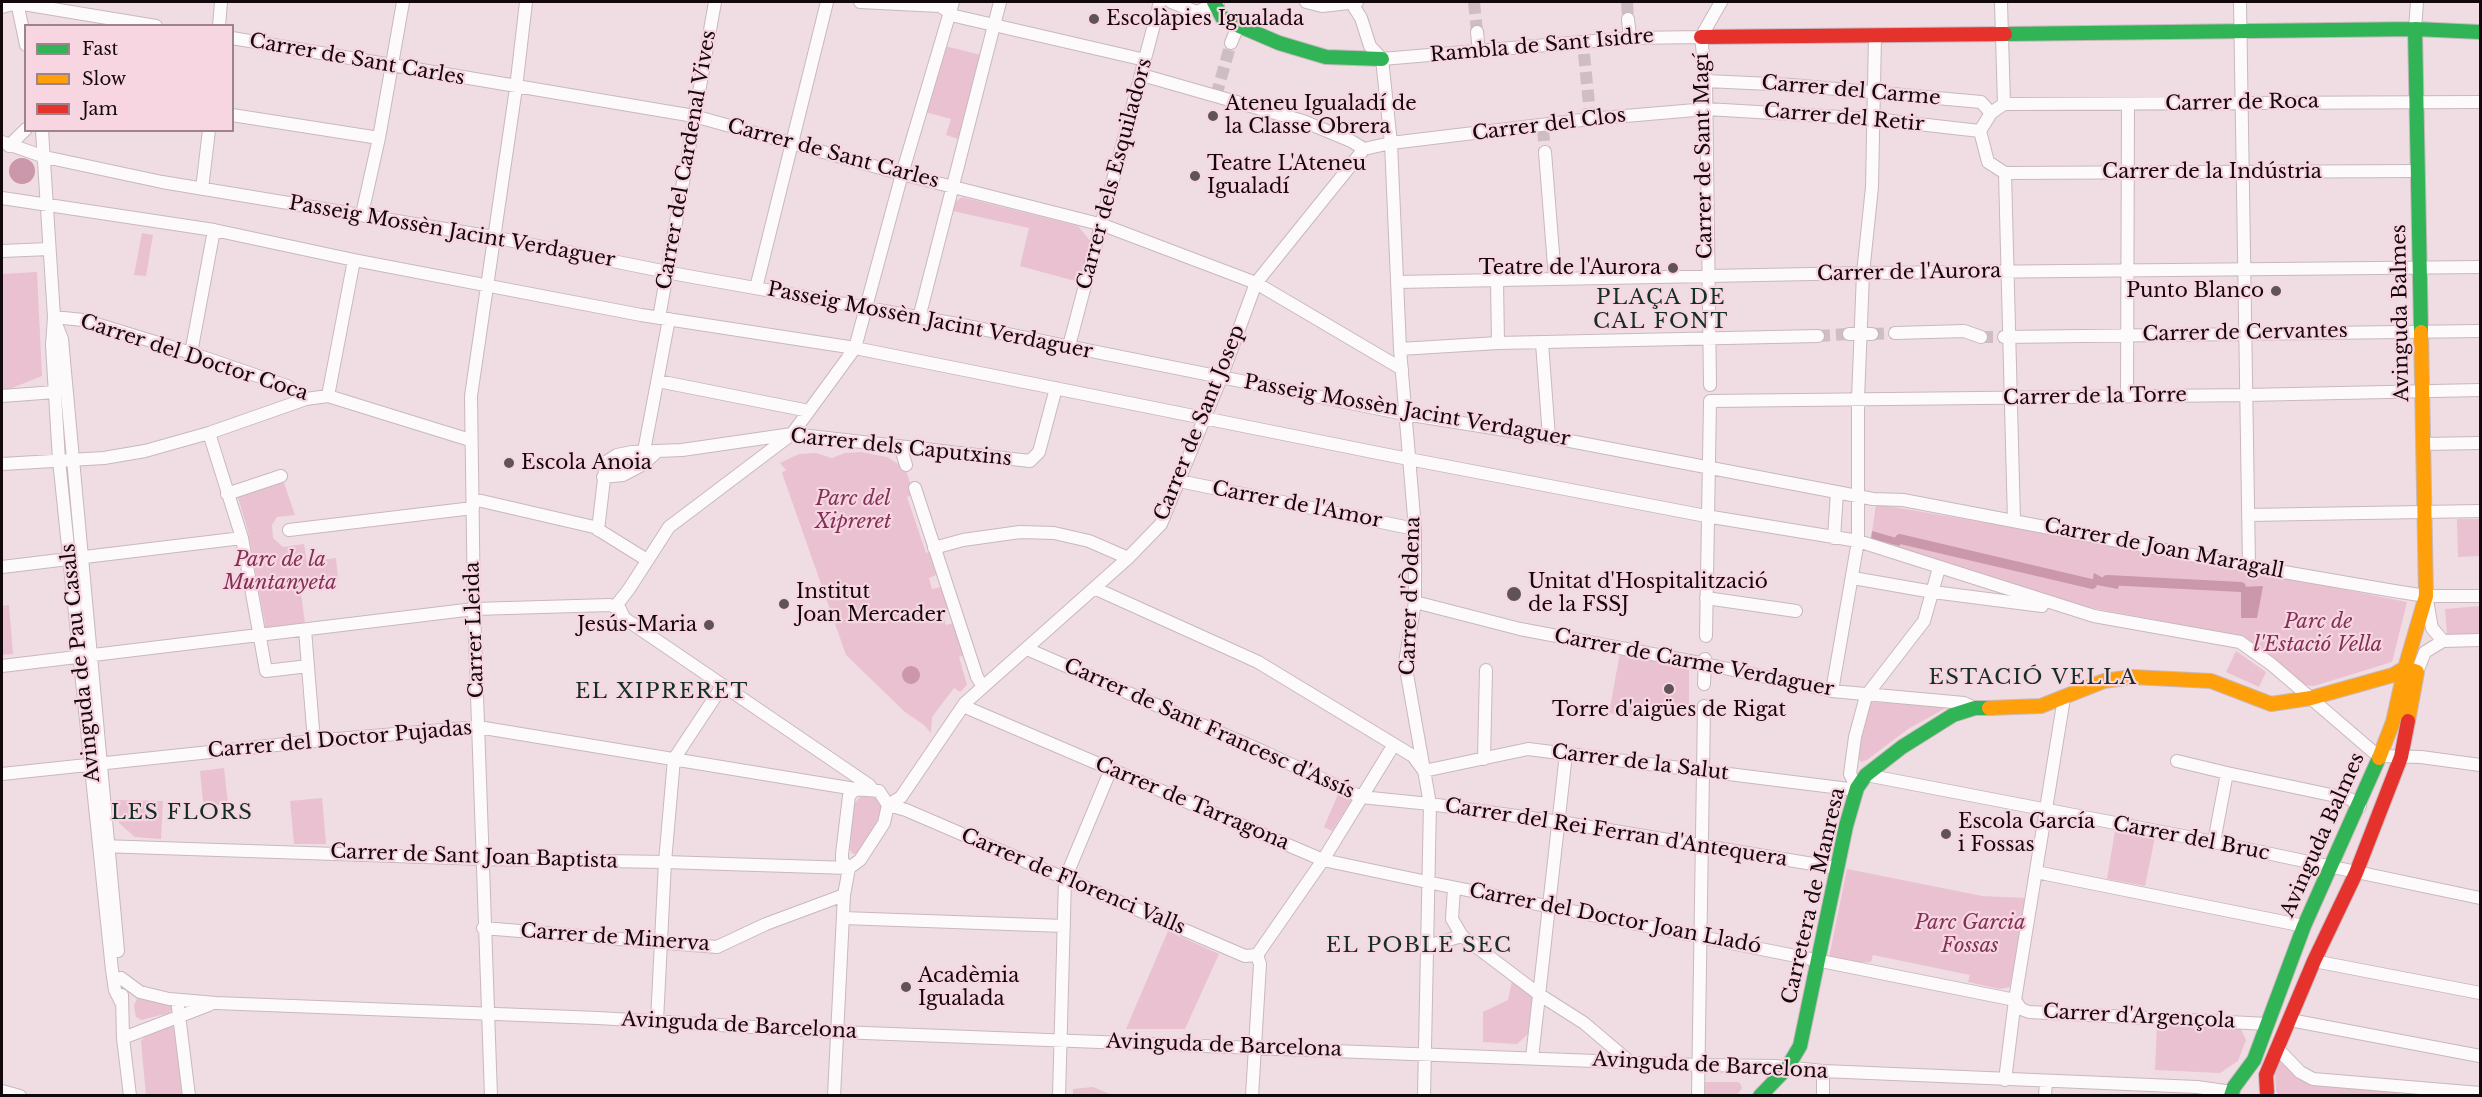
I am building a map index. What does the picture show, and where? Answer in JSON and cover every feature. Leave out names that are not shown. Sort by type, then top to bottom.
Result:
[{"type":"street","points":[[2,7],[17,2],[144,24]]},
{"type":"street","points":[[17,2],[24,35]]},
{"type":"street","points":[[219,24],[221,2]]},
{"type":"street","points":[[362,214],[379,138],[403,2]]},
{"type":"street","name":"Carrer Lleida","points":[[491,1095],[483,928],[470,440],[471,396],[516,87],[526,2]]},
{"type":"street","name":"Carrer del Cardenal Vives","points":[[644,451],[658,381],[666,272],[715,2]]},
{"type":"street","points":[[756,288],[827,2]]},
{"type":"street","points":[[860,2],[951,6]]},
{"type":"street","points":[[919,318],[1000,2]]},
{"type":"street","name":"Carrer dels Esquiladors","points":[[1069,346],[1103,225],[1160,2]]},
{"type":"street","points":[[1171,2],[1197,12],[1215,2],[1223,19],[1279,43],[1326,57],[1382,59]]},
{"type":"street","points":[[1306,2],[1322,6],[1357,2]]},
{"type":"street","points":[[1352,2],[1370,46],[1382,59]]},
{"type":"street","points":[[1701,37],[1721,2]]},
{"type":"street","points":[[2001,2],[2004,104],[1992,113],[1980,131],[1988,162],[2005,173],[2007,337],[2014,521]]},
{"type":"street","points":[[2241,2],[2249,566]]},
{"type":"street","points":[[2415,29],[2416,2]]},
{"type":"street","points":[[951,6],[955,16],[1145,60]]},
{"type":"street","points":[[615,607],[669,527],[792,434],[855,348],[951,6]]},
{"type":"street","points":[[1628,19],[1630,38]]},
{"type":"street","points":[[1231,43],[1238,26]]},
{"type":"street","points":[[1701,37],[2241,30],[2415,29],[2481,32]]},
{"type":"street","name":"Avinguda Balmes","points":[[2415,29],[2426,596],[2432,628],[2444,641]]},
{"type":"street","points":[[1477,32],[1479,52]]},
{"type":"street","points":[[1832,691],[1858,541],[1858,399],[1863,273],[1872,187],[1875,36]]},
{"type":"street","name":"Rambla de Sant Isidre","points":[[1382,59],[1584,48],[1630,38],[1701,37]]},
{"type":"street","name":"Carrer de Sant Magí","points":[[1701,37],[1707,109],[1707,275]]},
{"type":"street","name":"Carrer de Sant Carles","points":[[234,38],[694,116],[791,141],[902,174],[1103,225],[1256,283],[1402,369]]},
{"type":"street","name":"Carrer d'Òdena","points":[[1382,59],[1391,143],[1400,349],[1415,529],[1414,602],[1406,663],[1430,804],[1424,1095]]},
{"type":"street","points":[[1142,75],[1303,121],[1352,141],[1364,149]]},
{"type":"street","name":"Carrer del Carme","points":[[1706,81],[1874,91],[1981,102],[1992,113]]},
{"type":"street","name":"Carrer de Roca","points":[[2004,104],[2481,102]]},
{"type":"street","points":[[2127,396],[2125,270],[2128,105]]},
{"type":"street","name":"Carrer del Clos","points":[[1364,149],[1391,143],[1543,127],[1590,116],[1707,109]]},
{"type":"street","name":"Carrer del Retir","points":[[1707,109],[1874,119],[1980,131]]},
{"type":"street","points":[[234,115],[379,138]]},
{"type":"street","points":[[5,144],[24,130]]},
{"type":"street","name":"Avinguda de Pau Casals","points":[[42,132],[54,319],[52,345],[55,392],[65,460],[95,764],[121,978],[123,1038],[130,1095]]},
{"type":"street","points":[[202,189],[209,132]]},
{"type":"street","name":"Passeig Mossèn Jacint Verdaguer","points":[[5,144],[45,157],[202,189],[493,237],[666,272],[1069,346],[1405,414],[1549,437],[1858,496],[1903,500]]},
{"type":"street","name":"Carrer de Sant Josep","points":[[888,805],[901,797],[963,706],[1128,558],[1161,524],[1221,378],[1256,283],[1364,149]]},
{"type":"street","points":[[1545,152],[1555,278]]},
{"type":"street","name":"Carrer de la Indústria","points":[[2005,173],[2418,171]]},
{"type":"street","name":"Passeig Mossèn Jacint Verdaguer","points":[[2,198],[214,230],[354,260],[664,319],[855,348],[1706,516],[1858,541],[2094,616],[2240,642],[2271,664],[2378,756]]},
{"type":"street","points":[[191,353],[214,230]]},
{"type":"street","points":[[2,251],[50,249]]},
{"type":"street","points":[[328,396],[354,260]]},
{"type":"street","name":"Carrer de l'Aurora","points":[[1398,282],[1707,275],[2481,267]]},
{"type":"street","points":[[1707,275],[1710,385]]},
{"type":"street","points":[[1497,280],[1498,343]]},
{"type":"street","name":"Avinguda de Pau Casals","points":[[54,319],[62,339],[65,460]]},
{"type":"street","name":"Carrer del Doctor Coca","points":[[54,319],[83,320],[191,353],[287,386],[306,399],[328,396],[470,440]]},
{"type":"street","points":[[1895,333],[1964,331],[1981,337]]},
{"type":"street","name":"Carrer de Cervantes","points":[[2007,337],[2481,331]]},
{"type":"street","points":[[1400,349],[1498,343],[1542,344],[1818,336]]},
{"type":"street","points":[[1542,344],[1549,437]]},
{"type":"street","points":[[658,381],[809,411]]},
{"type":"street","points":[[287,386],[286,398],[289,406]]},
{"type":"street","name":"Carrer dels Caputxins","points":[[598,530],[606,462],[617,455],[644,451],[682,450],[792,434],[1030,461],[1039,452],[1056,388]]},
{"type":"street","name":"Carrer de la Torre","points":[[1710,467],[1710,401],[2481,390]]},
{"type":"street","points":[[2,396],[55,392]]},
{"type":"street","points":[[2,464],[104,458],[145,451],[209,433],[306,399]]},
{"type":"street","points":[[209,433],[242,538],[266,671],[308,666]]},
{"type":"street","points":[[2423,444],[2481,443]]},
{"type":"street","points":[[900,446],[906,465]]},
{"type":"street","points":[[603,477],[623,475],[642,465],[658,451]]},
{"type":"street","points":[[1706,636],[1706,516],[1710,467]]},
{"type":"street","points":[[227,494],[281,476]]},
{"type":"street","name":"Carrer de l'Amor","points":[[1179,481],[1415,529]]},
{"type":"street","points":[[915,488],[977,677],[983,687]]},
{"type":"street","points":[[1834,538],[1837,492]]},
{"type":"street","name":"Carrer de Joan Maragall","points":[[1903,500],[2249,566],[2426,596],[2481,596]]},
{"type":"street","points":[[289,530],[473,504],[598,530],[647,560]]},
{"type":"street","points":[[2248,515],[2481,512]]},
{"type":"street","points":[[934,548],[1020,532],[1054,533],[1089,541],[1128,558]]},
{"type":"street","points":[[2,567],[242,538]]},
{"type":"street","points":[[1857,788],[1850,774],[1855,737],[1866,696],[1924,621],[1940,568]]},
{"type":"street","points":[[1853,578],[1933,592],[2042,606],[2055,604]]},
{"type":"street","points":[[1094,588],[1258,662],[1393,746],[1413,756],[1424,771]]},
{"type":"street","name":"Avinguda Balmes","points":[[2268,1094],[2266,1075],[2314,961],[2356,873],[2401,756],[2411,670],[2426,596]]},
{"type":"street","points":[[1706,598],[1768,610],[1796,611]]},
{"type":"street","name":"Carrer de Carme Verdaguer","points":[[1414,602],[1520,629],[1705,662],[1832,691],[1866,696],[1964,703],[1975,708]]},
{"type":"street","points":[[2,666],[474,609],[615,607],[620,609],[624,618],[869,785],[873,790],[879,791],[888,805],[884,823],[872,843],[860,860],[849,868],[844,895],[839,1032],[834,1095]]},
{"type":"street","points":[[305,630],[314,741]]},
{"type":"street","points":[[2411,670],[2425,652],[2444,641],[2481,640]]},
{"type":"street","name":"Carrer de Sant Francesc d'Assís","points":[[1027,649],[1262,751],[1361,797],[1430,804]]},
{"type":"street","points":[[1704,684],[1705,662]]},
{"type":"street","points":[[1484,759],[1486,670]]},
{"type":"street","name":"Avinguda Balmes","points":[[2234,1090],[2250,1068],[2304,926],[2360,806],[2411,670]]},
{"type":"street","name":"Carretera de Manresa","points":[[1760,1095],[1787,1068],[1800,1046],[1837,868],[1857,788],[1866,775],[1920,735],[1953,715],[1975,708],[2041,706],[2104,681],[2141,677],[2211,681],[2271,704],[2311,698],[2411,670]]},
{"type":"street","points":[[657,1021],[665,862],[674,759],[723,685]]},
{"type":"street","points":[[2005,1080],[2015,1000],[2064,698]]},
{"type":"street","name":"Carrer de Tarragona","points":[[963,706],[1323,860],[1427,882]]},
{"type":"street","points":[[1698,1095],[1704,706]]},
{"type":"street","name":"Carrer del Doctor Pujadas","points":[[2,774],[314,741],[478,727],[855,789],[873,790]]},
{"type":"street","points":[[1252,1095],[1260,963],[1257,955],[1323,860],[1393,746]]},
{"type":"street","name":"Carrer de la Salut","points":[[1424,771],[1528,749],[1857,788]]},
{"type":"street","points":[[1532,1058],[1566,754]]},
{"type":"street","points":[[2378,756],[2421,757],[2481,765]]},
{"type":"street","points":[[2177,761],[2350,799],[2360,806]]},
{"type":"street","points":[[1059,1095],[1065,879],[1111,769]]},
{"type":"street","points":[[2214,842],[2227,773]]},
{"type":"street","name":"Carrer del Bruc","points":[[1866,775],[2214,842],[2481,898]]},
{"type":"street","points":[[849,868],[842,861],[842,854],[849,796],[855,789]]},
{"type":"street","name":"Carrer del Rei Ferran d'Antequera","points":[[1430,804],[1702,844],[1837,868]]},
{"type":"street","name":"Carrer de Florenci Valls","points":[[888,805],[906,810],[1245,956],[1257,955]]},
{"type":"street","name":"Avinguda de Pau Casals","points":[[104,846],[112,970],[115,990],[121,1002]]},
{"type":"street","name":"Carrer de Sant Joan Baptista","points":[[104,846],[482,859],[849,868]]},
{"type":"street","points":[[2036,872],[2304,926]]},
{"type":"street","name":"Carrer del Doctor Joan Lladó","points":[[1427,882],[2015,1000]]},
{"type":"street","points":[[1454,888],[1452,919],[1462,936],[1540,995],[1584,1023],[1630,1062]]},
{"type":"street","name":"Carrer de Minerva","points":[[483,928],[717,947],[766,924],[844,895]]},
{"type":"street","points":[[843,918],[1064,926]]},
{"type":"street","points":[[1427,946],[1462,936]]},
{"type":"street","points":[[2314,961],[2481,993]]},
{"type":"street","points":[[121,978],[140,992],[121,1002]]},
{"type":"street","name":"Avinguda de Barcelona","points":[[140,992],[216,1003],[657,1021],[839,1032],[1775,1066],[1823,1071],[2234,1090]]},
{"type":"street","points":[[176,999],[180,1014],[189,1095]]},
{"type":"street","name":"Carrer d'Argençola","points":[[2015,1000],[2021,1009],[2029,1012],[2268,1024]]},
{"type":"street","points":[[123,1038],[180,1014],[216,1003]]},
{"type":"street","points":[[2290,1020],[2481,1056]]},
{"type":"street","points":[[2278,1049],[2300,1072],[2313,1079],[2481,1093]]},
{"type":"street","points":[[1823,1071],[1823,1095]]},
{"type":"street","points":[[2045,1095],[2046,1081]]},
{"type":"street","points":[[119,1095],[128,1082]]},
{"type":"street","points":[[2234,1090],[2254,1083],[2268,1094]]},
{"type":"street","points":[[2,1091],[20,1095]]},
{"type":"green space","points":[[945,46],[981,55],[958,139],[946,135],[951,119],[925,112]]},
{"type":"green space","points":[[962,197],[1078,226],[1091,242],[1079,282],[1020,266],[1029,228],[953,211],[955,202]]},
{"type":"green space","points":[[142,233],[153,235],[146,276],[134,275]]},
{"type":"green space","points":[[37,272],[42,376],[2,392],[2,274]]},
{"type":"green space","name":"Parc del Xipreret","points":[[861,452],[887,457],[905,468],[914,494],[907,497],[936,575],[929,578],[932,589],[941,587],[948,610],[942,613],[946,625],[953,623],[964,655],[959,657],[967,685],[960,692],[954,688],[932,717],[931,733],[924,725],[905,712],[846,655],[782,473],[786,470],[780,463],[799,454],[816,453],[832,458],[845,453]]},
{"type":"green space","name":"Parc de la Muntanyeta","points":[[283,480],[295,515],[277,517],[272,525],[273,538],[283,547],[304,544],[307,562],[336,558],[338,580],[300,586],[305,624],[266,629],[248,531],[237,494]]},
{"type":"green space","name":"Parc de l'Estació Vella","points":[[1876,504],[2144,550],[2407,602],[2392,662],[2314,686],[2303,685],[2243,637],[2082,606],[1871,539]]},
{"type":"green space","points":[[2457,519],[2480,519],[2480,556],[2458,557]]},
{"type":"green space","points":[[9,605],[13,654],[2,655],[2,606]]},
{"type":"green space","points":[[2480,606],[2480,634],[2447,635],[2445,609]]},
{"type":"green space","points":[[2236,651],[2266,672],[2259,687],[2226,672]]},
{"type":"green space","points":[[1620,653],[1689,667],[1689,715],[1641,708],[1638,719],[1609,713]]},
{"type":"green space","points":[[1871,702],[1946,706],[1946,708],[1908,729],[1867,760],[1861,762],[1857,755]]},
{"type":"green space","points":[[224,768],[228,804],[214,806],[214,802],[203,802],[200,771]]},
{"type":"green space","points":[[1339,792],[1353,798],[1332,831],[1324,827]]},
{"type":"green space","points":[[867,795],[879,800],[882,805],[881,817],[856,854],[853,854],[850,850],[853,805],[860,797]]},
{"type":"green space","points":[[322,798],[326,844],[294,844],[290,801]]},
{"type":"green space","points":[[116,800],[163,801],[161,839],[135,837],[119,823]]},
{"type":"green space","points":[[2115,831],[2155,837],[2145,886],[2107,879]]},
{"type":"green space","name":"Parc Garcia Fossas","points":[[1847,869],[1982,896],[2026,898],[2010,987],[2000,989],[1968,982],[1970,975],[1873,955],[1871,962],[1850,963],[1829,957]]},
{"type":"green space","points":[[1168,931],[1219,954],[1185,1029],[1126,1029]]},
{"type":"green space","points":[[1512,981],[1533,996],[1528,1034],[1517,1044],[1483,1042],[1483,1012],[1508,1000]]},
{"type":"green space","points":[[138,996],[172,1004],[174,1008],[169,1013],[141,1020],[136,1017],[134,1006]]},
{"type":"green space","points":[[2157,1024],[2240,1027],[2246,1040],[2238,1061],[2220,1073],[2155,1070]]},
{"type":"green space","points":[[173,1025],[176,1033],[182,1095],[146,1096],[141,1041],[148,1033]]},
{"type":"green space","points":[[2279,1061],[2291,1070],[2402,1091],[2397,1096],[2278,1095],[2275,1073]]},
{"type":"green space","points":[[1705,1082],[1737,1082],[1742,1088],[1737,1095],[1704,1095]]},
{"type":"green space","points":[[1093,1087],[1112,1095],[1073,1095],[1073,1089]]},
{"type":"shaded area","points":[[22,158],[31,162],[35,171],[31,180],[22,184],[13,180],[9,171],[13,162]]},
{"type":"shaded area","points":[[1872,531],[1900,539],[1900,546],[1871,539]]},
{"type":"shaded area","points":[[2094,573],[2107,580],[2120,581],[2118,589],[2092,584]]},
{"type":"shaded area","points":[[2263,586],[2257,618],[2241,618],[2241,587]]},
{"type":"shaded area","points":[[911,666],[917,669],[920,675],[917,681],[911,684],[905,681],[902,675],[905,669]]},
{"type":"waterway","points":[[1900,539],[2092,584]]},
{"type":"waterway","points":[[2107,580],[2241,587]]},
{"type":"tunnel","points":[[1474,2],[1477,32]]},
{"type":"tunnel","points":[[1627,2],[1628,19]]},
{"type":"tunnel","points":[[1216,96],[1231,43]]},
{"type":"tunnel","points":[[1584,54],[1590,114]]},
{"type":"tunnel","points":[[1543,129],[1545,152]]},
{"type":"tunnel","points":[[1872,334],[1895,333]]},
{"type":"tunnel","points":[[1818,336],[1849,334]]},
{"type":"tunnel","points":[[1981,337],[2004,337]]},
{"type":"traffic: fast","points":[[1214,2],[1223,19],[1279,43],[1326,57],[1382,59]]},
{"type":"traffic: fast","points":[[2005,34],[2415,29],[2480,32]]},
{"type":"traffic: fast","points":[[2415,29],[2421,332]]},
{"type":"traffic: fast","points":[[1760,1096],[1787,1068],[1800,1046],[1846,826],[1857,788],[1866,775],[1902,747],[1953,715],[1975,708],[1989,708]]},
{"type":"traffic: fast","points":[[2231,1096],[2234,1087],[2254,1060],[2304,926],[2379,758]]},
{"type":"traffic: slow","points":[[2379,758],[2393,722],[2405,668],[2426,596],[2421,332]]},
{"type":"traffic: slow","points":[[1989,708],[2041,706],[2104,681],[2132,677],[2211,681],[2271,704],[2311,698],[2393,675],[2405,668],[2417,672],[2408,721]]},
{"type":"traffic: jam","points":[[1701,37],[2005,34]]},
{"type":"traffic: jam","points":[[2267,1092],[2266,1075],[2314,961],[2356,873],[2401,757],[2408,721]]},
{"type":"place","name":"Escolàpies Igualada","points":[[1094,19]]},
{"type":"place","name":"Ateneu Igualadí de la Classe Obrera","points":[[1213,116]]},
{"type":"place","name":"Teatre L'Ateneu Igualadí","points":[[1195,176]]},
{"type":"place","name":"Teatre de l'Aurora","points":[[1673,268]]},
{"type":"place","name":"Punto Blanco","points":[[2276,291]]},
{"type":"place","name":"Escola Anoia","points":[[509,463]]},
{"type":"place","name":"Unitat d'Hospitalització de la FSSJ","points":[[1514,594]]},
{"type":"place","name":"Institut Joan Mercader","points":[[784,604]]},
{"type":"place","name":"Jesús-Maria","points":[[709,625]]},
{"type":"place","name":"Torre d'aigües de Rigat","points":[[1669,689]]},
{"type":"place","name":"Escola García i Fossas","points":[[1946,834]]},
{"type":"place","name":"Acadèmia Igualada","points":[[906,987]]},
{"type":"district","name":"PLAÇA DE CAL FONT","points":[[1661,310]]},
{"type":"district","name":"ESTACIÓ VELLA","points":[[2033,678]]},
{"type":"district","name":"EL XIPRERET","points":[[662,692]]},
{"type":"district","name":"LES FLORS","points":[[182,813]]},
{"type":"district","name":"EL POBLE SEC","points":[[1419,946]]}]
